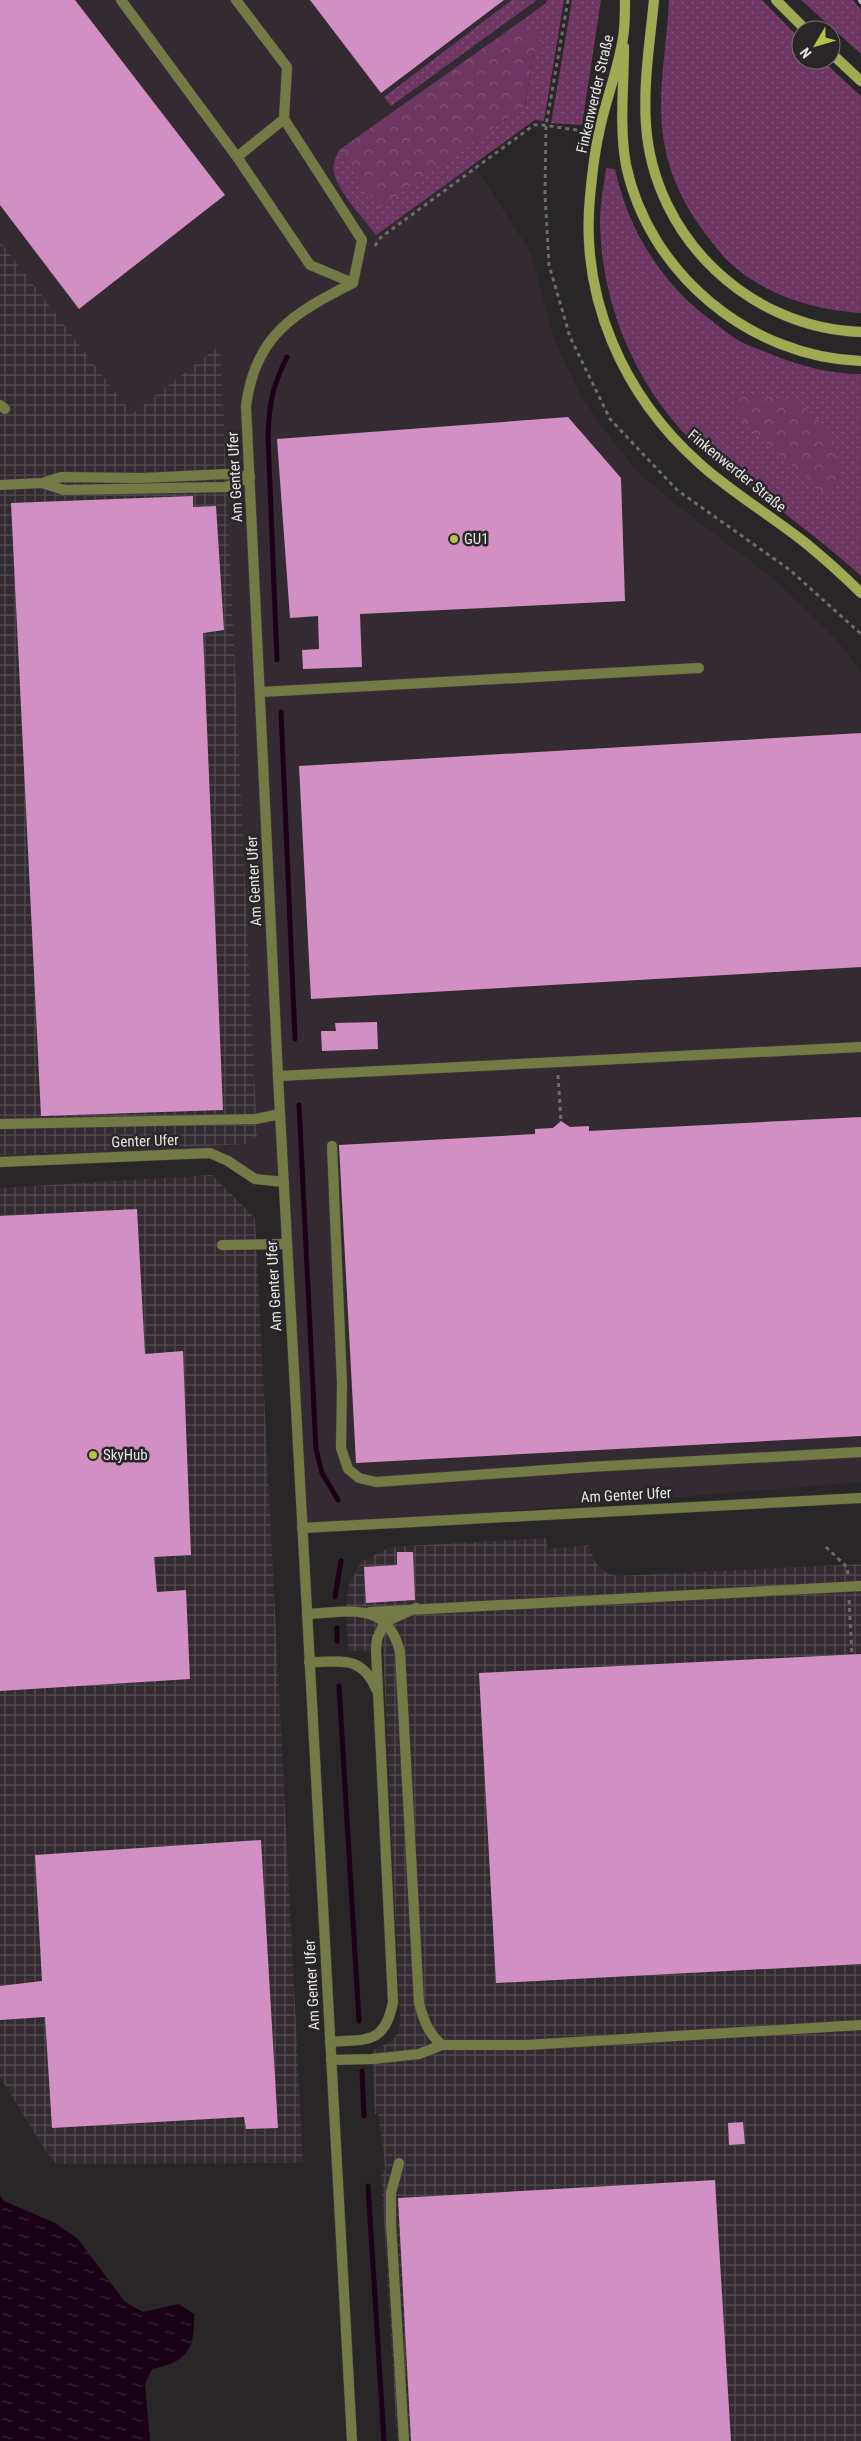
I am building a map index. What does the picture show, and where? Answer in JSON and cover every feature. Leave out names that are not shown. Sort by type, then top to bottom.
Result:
[{"type":"main road","name":"Finkenwerder Straße","points":[[625,0],[624,31],[598,133],[590,198],[588,235],[590,265],[597,297],[618,359],[653,416],[675,441],[708,470],[808,544],[861,593]]},
{"type":"main road","points":[[654,0],[648,54],[646,125],[656,178],[666,204],[678,226],[709,266],[732,286],[756,302],[784,316],[816,326],[861,332]]},
{"type":"main road","points":[[776,0],[796,20]]},
{"type":"main road","points":[[624,31],[624,136],[626,162],[638,206],[658,243],[671,262],[711,304],[752,331],[809,353],[861,361]]},
{"type":"main road","points":[[841,62],[861,81]]},
{"type":"street","points":[[122,0],[237,157],[310,265],[353,282],[362,240],[284,119],[287,67],[236,0]]},
{"type":"street","points":[[237,157],[284,119]]},
{"type":"street","name":"Am Genter Ufer","points":[[352,2441],[278,1076],[246,406],[252,373],[259,357],[278,331],[320,300],[353,282]]},
{"type":"street","points":[[0,484],[42,483],[64,490],[226,487],[250,477]]},
{"type":"street","points":[[261,692],[699,668]]},
{"type":"street","points":[[278,1076],[861,1048]]},
{"type":"street","points":[[0,1124],[256,1119],[280,1114]]},
{"type":"street","points":[[332,1146],[342,1383],[341,1448],[348,1469],[358,1478],[376,1482],[598,1466],[861,1452]]},
{"type":"street","name":"Genter Ufer","points":[[0,1162],[210,1153],[228,1161],[256,1179],[284,1182]]},
{"type":"street","points":[[222,1245],[287,1244]]},
{"type":"street","name":"Am Genter Ufer","points":[[302,1528],[861,1498]]},
{"type":"street","points":[[307,1614],[861,1586]]},
{"type":"street","points":[[330,2042],[368,2039],[376,2036],[390,2021],[393,2002],[376,1650],[377,1639],[385,1622],[416,1608]]},
{"type":"street","points":[[367,1612],[385,1622],[396,1639],[400,1652],[419,2003],[424,2023],[431,2035],[442,2045]]},
{"type":"street","points":[[309,1662],[352,1662],[371,1677],[379,1697]]},
{"type":"street","points":[[331,2060],[372,2059],[419,2054],[442,2045],[526,2045],[861,2025]]},
{"type":"street","points":[[399,2163],[391,2194],[391,2224],[404,2441]]},
{"type":"path","points":[[568,0],[546,126],[545,194],[549,265],[570,338],[610,419],[677,490],[790,570],[861,634]]},
{"type":"path","points":[[371,253],[380,238],[534,125],[584,131]]},
{"type":"shaded area","points":[[0,0],[547,0],[546,3],[524,19],[339,150],[379,208],[463,149],[530,251],[553,336],[578,391],[604,430],[638,472],[679,507],[773,578],[839,643],[861,671],[861,1482],[302,1528],[284,1182],[258,1178],[207,1153],[0,1159]]},
{"type":"shaded area","points":[[0,241],[132,414],[220,345],[257,1137],[248,1137],[248,1144],[0,1155]]},
{"type":"shaded area","points":[[212,1175],[255,1218],[303,2163],[56,2164],[45,2150],[0,2077],[0,1188]]},
{"type":"shaded area","points":[[546,1538],[548,1549],[589,1545],[595,1562],[605,1572],[617,1576],[861,1564],[861,2441],[397,2441],[381,2171],[385,2170],[384,2154],[378,2114],[375,2114],[372,2051],[392,2041],[399,2032],[400,2020],[383,1650],[348,1651],[346,1605],[348,1587],[361,1562],[390,1547]]},
{"type":"green space","points":[[512,0],[537,0],[391,106],[384,97]]},
{"type":"green space","points":[[547,0],[564,0],[544,121],[535,120],[376,235],[346,197],[336,180],[334,167],[339,150],[379,207],[525,106],[534,52],[543,45],[524,19],[546,3]]},
{"type":"green space","points":[[572,0],[601,0],[582,125],[551,123]]},
{"type":"green space","points":[[669,0],[762,0],[791,30],[791,70],[833,70],[861,96],[861,313],[825,308],[790,299],[758,283],[743,274],[726,259],[693,216],[672,172],[662,130],[662,74]]},
{"type":"green space","points":[[801,0],[853,0],[861,10],[861,54],[841,36],[841,20],[823,20]]},
{"type":"green space","points":[[524,19],[544,45],[534,52],[525,106],[379,208],[339,150]]},
{"type":"green space","points":[[606,168],[615,169],[629,215],[651,257],[680,293],[697,309],[741,342],[783,359],[827,371],[861,374],[861,576],[797,523],[712,460],[687,437],[665,411],[646,382],[630,352],[617,321],[608,288],[602,255],[600,221]]},
{"type":"green space","points":[[731,395],[776,398],[790,401],[812,414],[822,425],[830,440],[836,455],[840,481],[827,495],[745,425]]},
{"type":"water","points":[[0,2195],[4,2201],[55,2223],[78,2239],[125,2302],[143,2312],[179,2304],[194,2314],[193,2337],[186,2352],[173,2363],[152,2369],[145,2384],[150,2441],[0,2441]]},
{"type":"building","points":[[0,0],[75,0],[225,195],[79,309],[0,205]]},
{"type":"building","points":[[310,0],[504,0],[381,93]]},
{"type":"building","name":"GU1","points":[[568,417],[621,478],[625,601],[360,614],[362,667],[303,669],[302,650],[319,649],[318,616],[290,618],[277,439]]},
{"type":"building","points":[[193,496],[193,507],[216,506],[224,630],[203,633],[223,1110],[41,1116],[11,503]]},
{"type":"building","points":[[861,733],[861,967],[311,999],[299,766]]},
{"type":"building","points":[[377,1022],[378,1049],[322,1051],[321,1031],[336,1031],[335,1023]]},
{"type":"building","points":[[861,1117],[861,1436],[356,1463],[339,1145],[535,1134],[535,1129],[553,1128],[561,1121],[570,1127],[589,1126],[589,1131]]},
{"type":"building","name":"SkyHub","points":[[137,1209],[145,1354],[183,1351],[191,1555],[154,1557],[157,1592],[186,1590],[190,1679],[0,1691],[0,1216]]},
{"type":"building","points":[[397,1552],[413,1552],[415,1600],[366,1603],[364,1567],[397,1565]]},
{"type":"building","points":[[861,1654],[861,1964],[496,1983],[479,1673]]},
{"type":"building","points":[[261,1840],[278,2128],[246,2129],[244,2117],[52,2128],[45,2017],[0,2020],[0,1986],[42,1981],[35,1855]]},
{"type":"building","points":[[743,2122],[745,2144],[729,2145],[728,2123]]},
{"type":"building","points":[[715,2180],[731,2441],[411,2441],[398,2198]]},
{"type":"waterway","points":[[277,660],[268,437],[272,396],[287,357]]},
{"type":"waterway","points":[[281,712],[295,1039]]},
{"type":"waterway","points":[[299,1105],[316,1449],[322,1473],[338,1500]]},
{"type":"waterway","points":[[335,1597],[341,1561]]},
{"type":"waterway","points":[[337,1628],[337,1641]]},
{"type":"waterway","points":[[339,1686],[359,2021]]},
{"type":"waterway","points":[[362,2071],[364,2116]]},
{"type":"waterway","points":[[368,2186],[384,2441]]},
{"type":"place","name":"GU1","points":[[454,539]]},
{"type":"place","name":"SkyHub","points":[[93,1455]]}]
